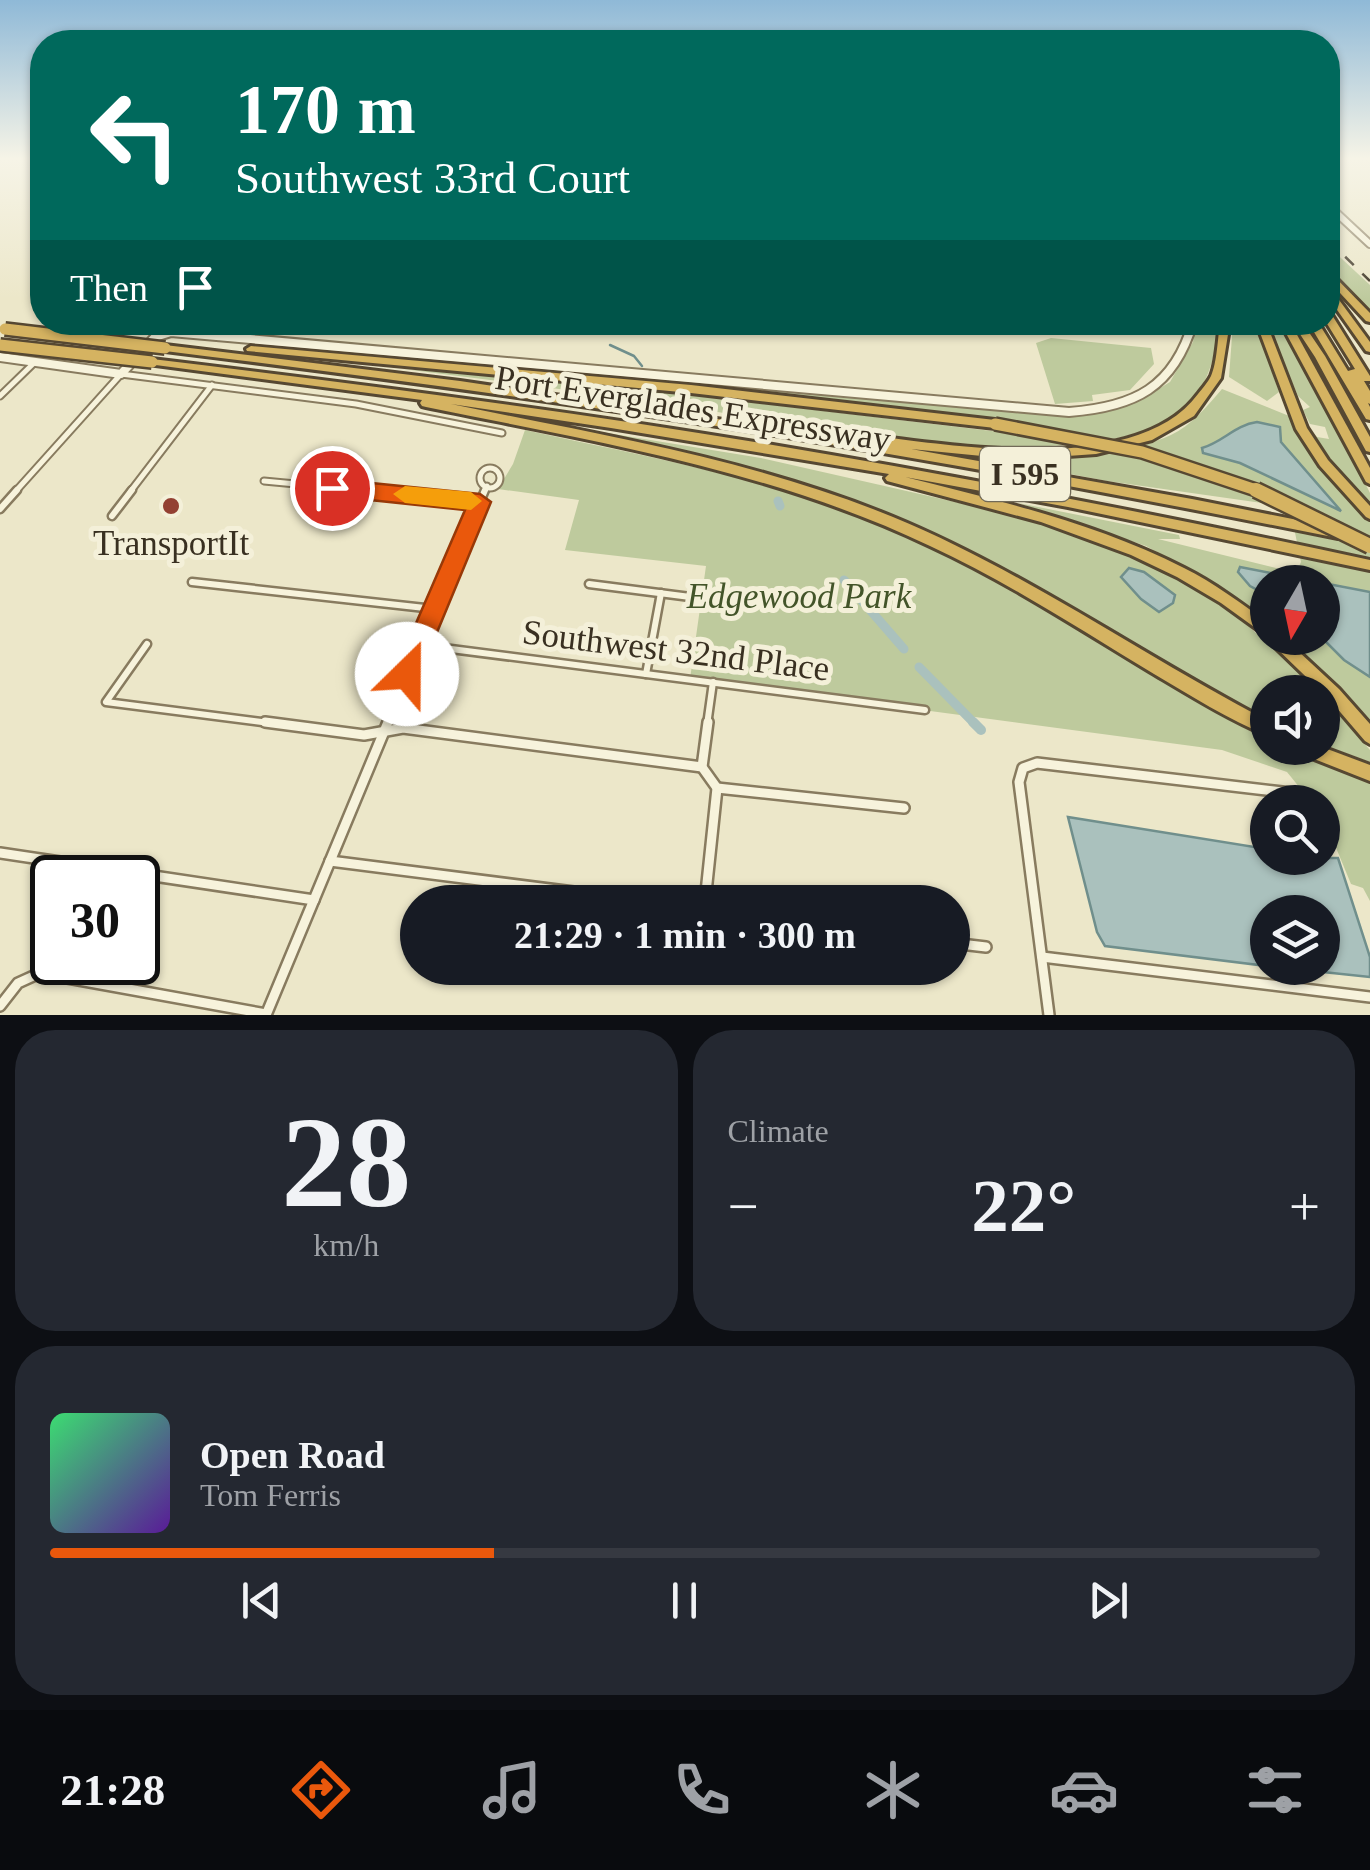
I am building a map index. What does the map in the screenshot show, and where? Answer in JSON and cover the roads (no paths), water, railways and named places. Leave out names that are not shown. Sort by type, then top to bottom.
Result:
[{"type":"highway","points":[[1340,287],[1370,318]]},
{"type":"highway","points":[[1340,308],[1370,349]]},
{"type":"highway","name":"Port Everglades Expressway","points":[[0,328],[30,332]]},
{"type":"highway","name":"Port Everglades Expressway","points":[[58,335],[456,384],[758,428],[1291,524],[1370,543]]},
{"type":"highway","points":[[758,428],[999,452],[1061,453],[1120,446],[1170,427],[1206,398],[1223,362],[1225,335]]},
{"type":"highway","points":[[1266,335],[1288,397],[1316,452],[1370,514]]},
{"type":"highway","points":[[1292,335],[1370,479]]},
{"type":"highway","points":[[1308,335],[1370,448]]},
{"type":"highway","points":[[1309,335],[1370,428]]},
{"type":"highway","points":[[1322,335],[1370,416]]},
{"type":"highway","points":[[1333,335],[1370,400]]},
{"type":"highway","points":[[1336,335],[1370,384]]},
{"type":"highway","name":"Port Everglades Expressway","points":[[0,345],[366,387],[827,458],[1370,565]]},
{"type":"highway","points":[[165,348],[206,345],[428,365],[995,424],[1099,440],[1204,468],[1290,503],[1370,543]]},
{"type":"highway","points":[[366,387],[772,480],[868,513],[984,566],[1250,719]]},
{"type":"highway","points":[[827,458],[1092,530],[1212,589],[1250,618]]},
{"type":"highway","points":[[1293,655],[1370,736]]},
{"type":"highway","points":[[1340,762],[1370,774]]},
{"type":"street","points":[[1340,216],[1370,244]]},
{"type":"street","points":[[1355,230],[1370,231]]},
{"type":"street","points":[[0,508],[155,337],[166,335]]},
{"type":"street","points":[[200,335],[1061,412],[1111,407],[1154,390],[1170,375],[1190,335]]},
{"type":"street","points":[[0,357],[403,412],[502,434]]},
{"type":"street","points":[[0,396],[34,362]]},
{"type":"street","points":[[112,516],[212,385]]},
{"type":"street","points":[[264,481],[480,502]]},
{"type":"street","points":[[0,1006],[18,983],[40,973],[266,1015],[486,486]]},
{"type":"street","points":[[192,582],[434,609]]},
{"type":"street","points":[[589,584],[698,598]]},
{"type":"street","points":[[646,674],[661,593]]},
{"type":"street","points":[[147,644],[106,702],[364,736],[403,728],[702,766]]},
{"type":"street","name":"Southwest 32nd Place","points":[[420,645],[925,710]]},
{"type":"street","points":[[707,885],[717,788],[702,766],[712,682]]},
{"type":"street","points":[[1049,1015],[1019,782],[1022,768],[1038,763],[1250,787]]},
{"type":"street","points":[[717,788],[904,808]]},
{"type":"street","points":[[0,853],[314,900]]},
{"type":"street","points":[[330,861],[518,885]]},
{"type":"street","points":[[970,945],[986,947]]},
{"type":"street","points":[[1042,957],[1370,997]]},
{"type":"water","points":[[1257,422],[1280,427],[1281,442],[1341,511],[1240,463],[1203,453],[1202,448]]},
{"type":"water","points":[[1240,567],[1250,569],[1250,586],[1238,572]]},
{"type":"water","points":[[1129,568],[1144,572],[1175,595],[1173,603],[1159,612],[1141,599],[1121,577]]},
{"type":"water","points":[[1340,586],[1370,592],[1370,677],[1339,655]]},
{"type":"water","points":[[1068,817],[1250,846],[1250,875],[1340,875],[1340,864],[1370,957],[1370,977],[1340,974],[1340,895],[1250,895],[1250,964],[1105,946],[1097,932]]},
{"type":"waterway","points":[[610,345],[634,356],[642,366]]},
{"type":"waterway","points":[[778,501],[780,506]]},
{"type":"waterway","points":[[844,580],[904,649]]},
{"type":"waterway","points":[[919,667],[976,725]]},
{"type":"waterway","points":[[973,722],[976,725]]},
{"type":"waterway","points":[[976,725],[981,730]]},
{"type":"railway","points":[[1340,252],[1370,281]]},
{"type":"place","name":"TransportIt","points":[[171,506]]},
{"type":"park label","name":"Edgewood Park","points":[[799,596]]}]
